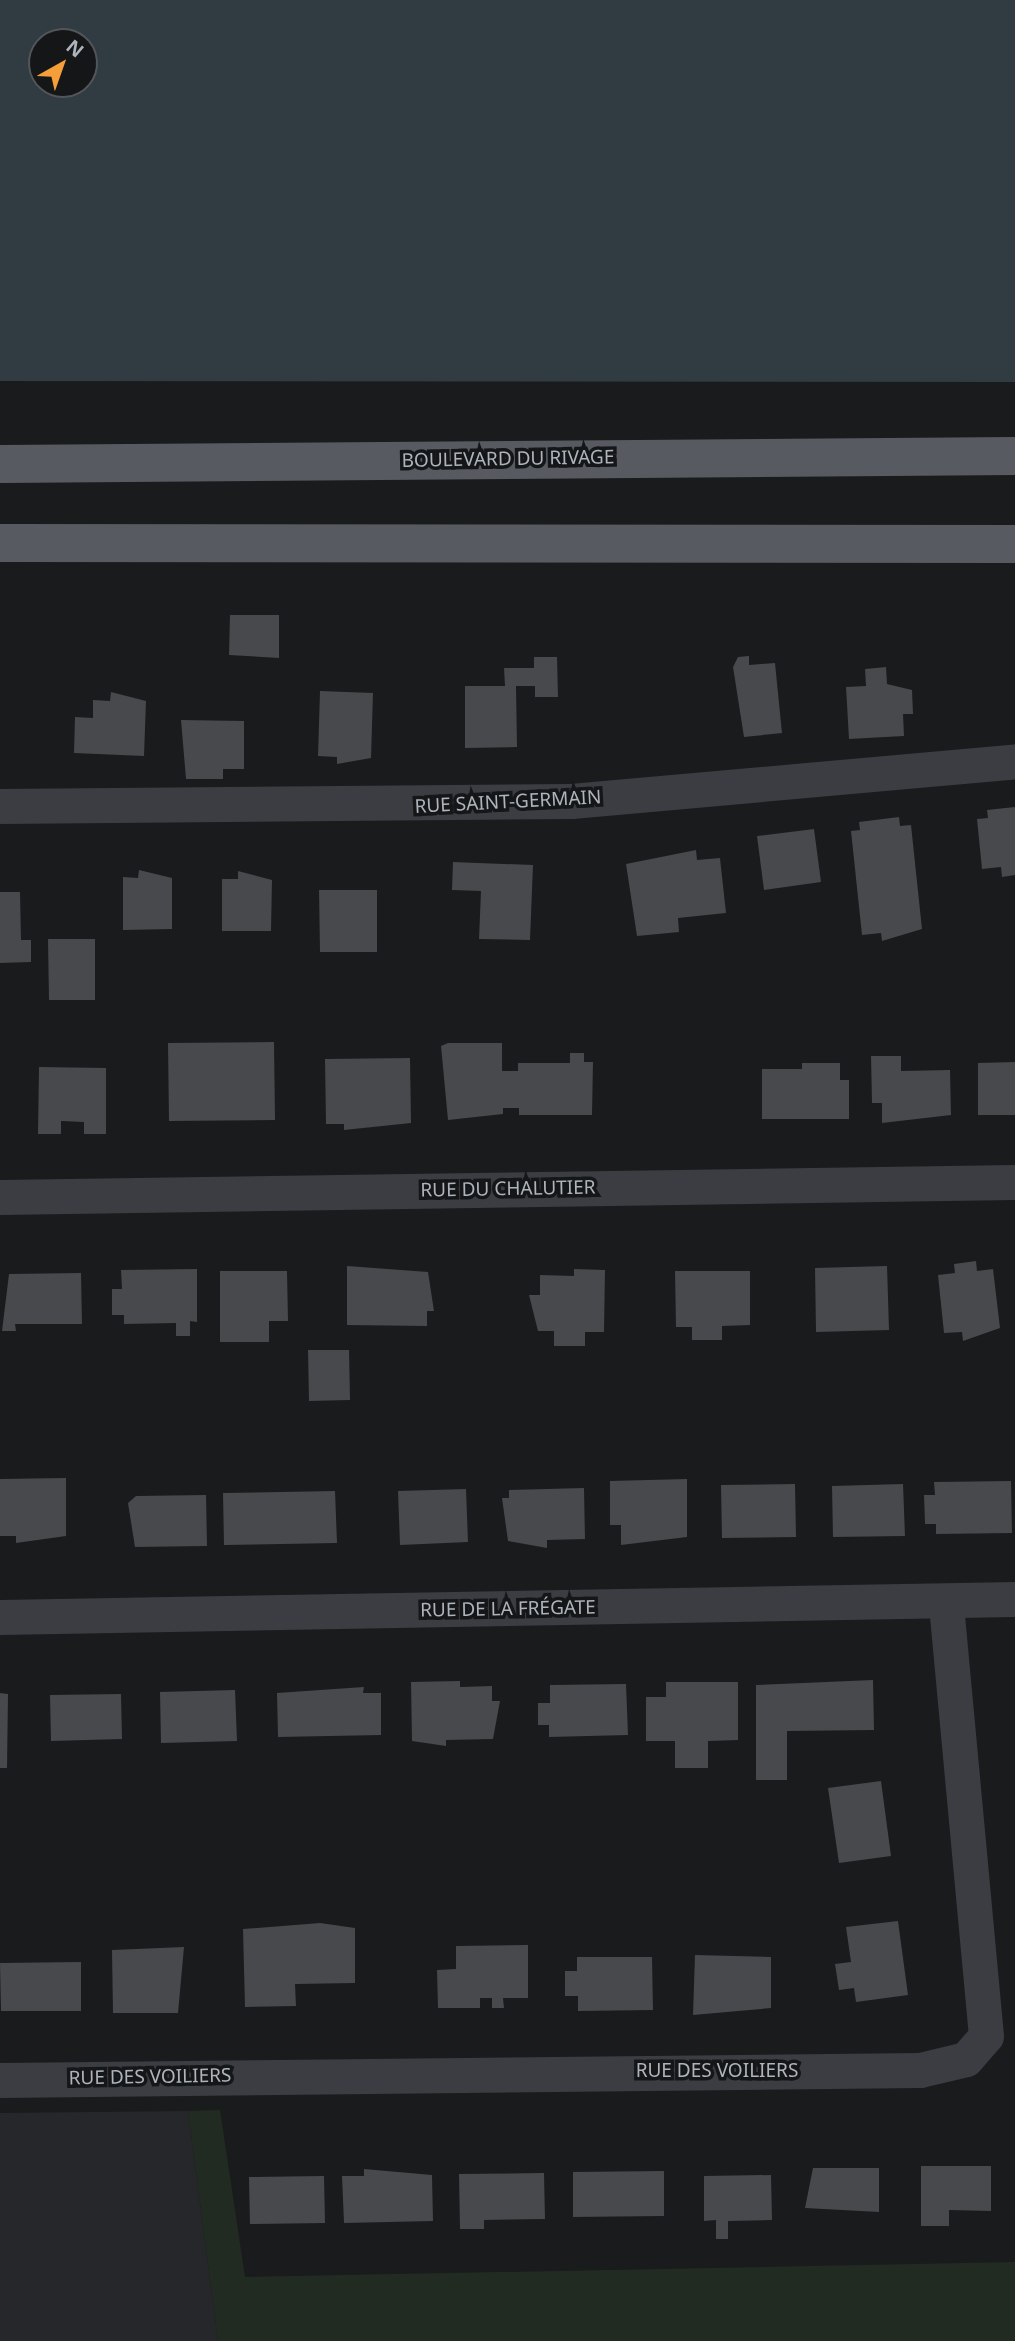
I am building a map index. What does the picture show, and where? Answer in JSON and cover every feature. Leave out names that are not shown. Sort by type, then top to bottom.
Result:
[{"type":"main road","name":"BOULEVARD DU RIVAGE","points":[[0,464],[1015,456]]},
{"type":"main road","points":[[0,542],[1015,544]]},
{"type":"street","name":"RUE SAINT-GERMAIN","points":[[0,806],[571,801],[1015,761]]},
{"type":"street","name":"RUE DU CHALUTIER","points":[[0,1197],[1015,1182]]},
{"type":"street","name":"RUE DE LA FRÉGATE","points":[[0,1617],[1015,1599]]},
{"type":"street","name":"RUE DES VOILIERS","points":[[0,2080],[920,2070],[966,2059],[986,2036],[946,1601]]},
{"type":"shaded area","points":[[0,0],[1015,0],[1015,382],[0,381]]},
{"type":"shaded area","points":[[220,2110],[245,2277],[1015,2262],[1015,2341],[218,2341],[188,2111]]},
{"type":"shaded area","points":[[188,2111],[218,2341],[0,2341],[0,2113]]},
{"type":"building","points":[[230,615],[279,615],[279,658],[229,655]]},
{"type":"building","points":[[749,656],[749,665],[775,663],[782,733],[744,737],[733,667],[738,657]]},
{"type":"building","points":[[534,657],[557,657],[558,697],[535,697],[535,686],[516,686],[517,747],[465,748],[465,686],[505,686],[504,668],[534,668]]},
{"type":"building","points":[[886,667],[887,684],[912,690],[913,714],[903,714],[904,736],[849,739],[846,687],[866,686],[865,669]]},
{"type":"building","points":[[320,691],[373,693],[371,758],[337,764],[337,757],[318,756]]},
{"type":"building","points":[[111,692],[146,701],[144,756],[74,753],[75,717],[93,718],[93,700],[110,701]]},
{"type":"building","points":[[181,720],[244,721],[244,769],[223,769],[223,779],[186,779]]},
{"type":"building","points":[[1015,807],[1015,875],[1002,877],[1001,867],[982,869],[977,819],[988,818],[987,810]]},
{"type":"building","points":[[899,817],[900,826],[911,825],[922,929],[882,941],[881,933],[862,935],[851,831],[860,830],[859,822]]},
{"type":"building","points":[[814,829],[821,882],[764,890],[757,836]]},
{"type":"building","points":[[696,850],[697,860],[720,858],[726,913],[678,918],[679,932],[637,936],[626,864]]},
{"type":"building","points":[[453,862],[533,865],[530,940],[479,939],[481,891],[452,890]]},
{"type":"building","points":[[139,870],[172,878],[172,929],[123,930],[123,877],[138,878]]},
{"type":"building","points":[[238,871],[272,880],[271,931],[222,931],[222,879],[238,879]]},
{"type":"building","points":[[319,890],[377,890],[377,952],[320,952]]},
{"type":"building","points":[[0,892],[20,892],[21,940],[31,940],[31,962],[0,963]]},
{"type":"building","points":[[48,939],[95,939],[95,1000],[49,1000]]},
{"type":"building","points":[[274,1042],[275,1120],[169,1121],[168,1043]]},
{"type":"building","points":[[448,1043],[502,1043],[502,1071],[518,1071],[518,1063],[570,1063],[570,1053],[584,1053],[584,1062],[593,1062],[592,1115],[519,1115],[519,1108],[503,1108],[503,1114],[448,1120],[441,1046]]},
{"type":"building","points":[[871,1056],[901,1056],[901,1071],[950,1070],[951,1115],[882,1123],[882,1103],[872,1103]]},
{"type":"building","points":[[410,1058],[411,1123],[344,1130],[344,1124],[326,1124],[325,1059]]},
{"type":"building","points":[[1015,1062],[1015,1115],[978,1115],[978,1063]]},
{"type":"building","points":[[802,1063],[840,1063],[840,1080],[849,1080],[849,1119],[762,1119],[762,1069],[802,1069]]},
{"type":"building","points":[[39,1067],[106,1068],[106,1134],[84,1134],[84,1122],[61,1121],[61,1134],[38,1134]]},
{"type":"building","points":[[976,1261],[977,1271],[993,1269],[1000,1328],[963,1341],[962,1332],[944,1333],[938,1275],[955,1273],[954,1264]]},
{"type":"building","points":[[347,1266],[428,1272],[434,1311],[427,1311],[427,1326],[347,1325]]},
{"type":"building","points":[[887,1266],[889,1330],[816,1332],[815,1268]]},
{"type":"building","points":[[197,1269],[197,1322],[190,1321],[190,1336],[176,1336],[176,1323],[124,1324],[124,1315],[112,1315],[112,1289],[122,1289],[121,1270]]},
{"type":"building","points":[[574,1269],[605,1270],[604,1332],[585,1332],[585,1346],[554,1346],[554,1331],[538,1331],[529,1295],[540,1295],[540,1275],[574,1276]]},
{"type":"building","points":[[220,1271],[287,1271],[288,1321],[269,1321],[269,1342],[220,1342]]},
{"type":"building","points":[[675,1271],[750,1271],[750,1325],[722,1326],[722,1340],[692,1340],[692,1327],[676,1327]]},
{"type":"building","points":[[81,1273],[82,1324],[15,1324],[16,1331],[2,1331],[9,1274]]},
{"type":"building","points":[[308,1350],[349,1350],[350,1400],[309,1401]]},
{"type":"building","points":[[66,1478],[66,1536],[16,1543],[16,1536],[0,1536],[0,1479]]},
{"type":"building","points":[[687,1479],[687,1537],[621,1545],[621,1525],[610,1525],[610,1481]]},
{"type":"building","points":[[1011,1481],[1012,1533],[936,1534],[936,1524],[925,1524],[924,1495],[935,1495],[934,1482]]},
{"type":"building","points":[[795,1484],[796,1537],[722,1538],[721,1485]]},
{"type":"building","points":[[903,1484],[905,1536],[833,1537],[832,1486]]},
{"type":"building","points":[[584,1488],[585,1539],[547,1540],[547,1548],[508,1541],[502,1498],[509,1498],[509,1490]]},
{"type":"building","points":[[466,1489],[468,1542],[400,1545],[398,1491]]},
{"type":"building","points":[[335,1491],[337,1543],[224,1545],[223,1493]]},
{"type":"building","points":[[206,1495],[207,1546],[135,1547],[128,1503],[136,1496]]},
{"type":"building","points":[[873,1680],[874,1730],[787,1731],[787,1780],[756,1780],[756,1685]]},
{"type":"building","points":[[460,1681],[460,1687],[492,1686],[492,1701],[500,1701],[493,1739],[446,1740],[446,1746],[412,1741],[411,1682]]},
{"type":"building","points":[[666,1682],[738,1682],[738,1740],[708,1741],[708,1768],[675,1768],[675,1741],[646,1741],[646,1697],[666,1697]]},
{"type":"building","points":[[626,1684],[628,1735],[549,1737],[549,1725],[538,1725],[538,1703],[550,1703],[550,1685]]},
{"type":"building","points":[[364,1687],[363,1693],[381,1693],[381,1735],[278,1737],[277,1693]]},
{"type":"building","points":[[235,1690],[237,1741],[161,1743],[160,1692]]},
{"type":"building","points":[[0,1693],[8,1694],[7,1768],[0,1768]]},
{"type":"building","points":[[121,1694],[122,1739],[51,1741],[50,1695]]},
{"type":"building","points":[[881,1781],[891,1856],[839,1863],[828,1788]]},
{"type":"building","points":[[898,1921],[908,1995],[856,2002],[854,1988],[839,1990],[835,1964],[851,1962],[846,1927]]},
{"type":"building","points":[[320,1923],[355,1928],[355,1983],[295,1984],[296,2006],[245,2007],[243,1929]]},
{"type":"building","points":[[528,1945],[528,1998],[503,1998],[504,2008],[492,2008],[492,1998],[480,1998],[480,2008],[438,2008],[437,1970],[456,1969],[456,1946]]},
{"type":"building","points":[[184,1947],[178,2013],[113,2013],[112,1950]]},
{"type":"building","points":[[695,1955],[771,1957],[771,2008],[693,2015]]},
{"type":"building","points":[[577,1957],[652,1957],[653,2010],[578,2011],[578,1996],[565,1996],[565,1971],[577,1971]]},
{"type":"building","points":[[81,1962],[81,2011],[1,2011],[0,1963]]},
{"type":"building","points":[[921,2166],[991,2166],[991,2211],[949,2210],[949,2226],[921,2226]]},
{"type":"building","points":[[813,2168],[879,2168],[879,2212],[805,2208]]},
{"type":"building","points":[[364,2169],[432,2175],[433,2221],[344,2223],[342,2176],[364,2176]]},
{"type":"building","points":[[664,2171],[664,2216],[573,2217],[573,2172]]},
{"type":"building","points":[[544,2173],[545,2219],[484,2220],[484,2229],[460,2229],[459,2174]]},
{"type":"building","points":[[771,2175],[772,2220],[728,2221],[728,2239],[716,2239],[716,2220],[704,2221],[704,2176]]},
{"type":"building","points":[[324,2176],[325,2223],[250,2224],[249,2177]]}]
